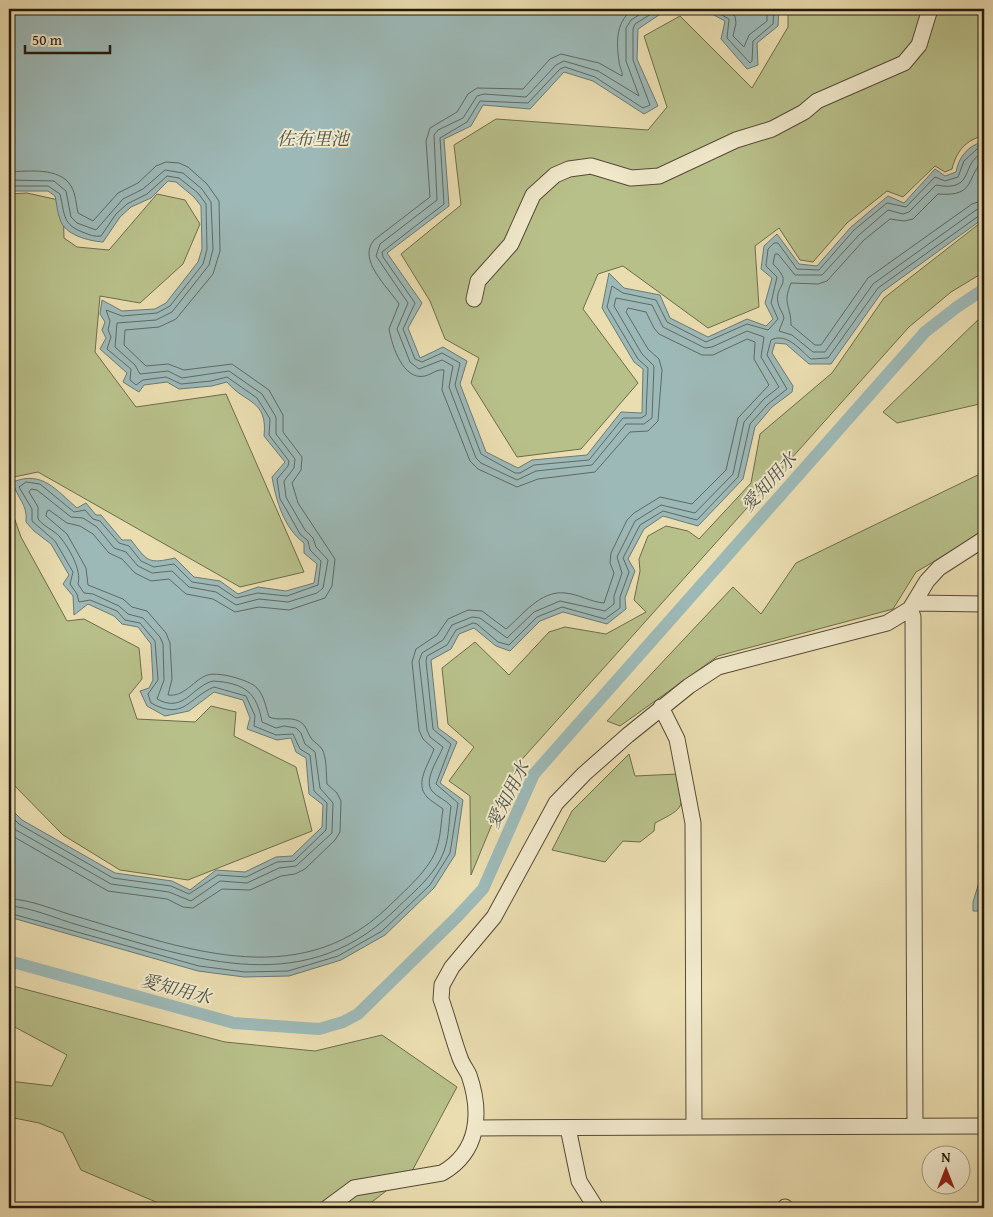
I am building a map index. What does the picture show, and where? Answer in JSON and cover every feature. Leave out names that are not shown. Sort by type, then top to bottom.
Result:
[{"type":"street","points":[[474,299],[478,281],[511,244],[533,195],[555,176],[569,169],[591,166],[620,177],[659,176],[736,140],[772,129],[804,112],[817,101],[904,63],[919,45],[930,9]]},
{"type":"street","points":[[326,1208],[354,1188],[442,1173],[452,1167],[468,1150],[474,1139],[476,1128],[474,1094],[441,1000],[442,984],[452,968],[494,917],[556,803],[584,774],[661,707],[688,686],[718,667],[826,637],[887,623],[912,606],[927,580],[939,568],[984,539]]},
{"type":"street","points":[[912,606],[984,604]]},
{"type":"street","points":[[912,606],[914,616],[915,1126]]},
{"type":"street","points":[[661,707],[678,739],[693,823],[694,1127]]},
{"type":"street","points":[[476,1128],[984,1126]]},
{"type":"street","points":[[568,1128],[579,1181],[596,1208]]},
{"type":"green space","points":[[788,9],[984,9],[984,136],[972,140],[963,147],[956,157],[952,169],[945,172],[935,166],[903,197],[887,191],[847,223],[813,262],[800,260],[779,228],[755,246],[759,307],[708,328],[623,266],[598,274],[583,309],[638,383],[581,449],[517,457],[471,383],[479,358],[445,339],[430,301],[401,254],[461,205],[454,145],[496,119],[648,130],[667,107],[644,36],[680,16],[752,88],[788,27]]},
{"type":"green space","points":[[27,193],[63,201],[64,238],[77,247],[109,250],[157,194],[185,200],[200,224],[183,264],[140,303],[100,296],[95,352],[136,407],[226,394],[304,572],[240,587],[38,472],[9,478],[9,194]]},
{"type":"green space","points":[[984,220],[984,272],[951,292],[909,327],[516,766],[471,875],[470,796],[449,781],[474,747],[448,724],[442,668],[475,642],[509,675],[549,632],[565,627],[606,634],[646,612],[634,600],[640,571],[639,559],[648,536],[666,526],[688,531],[699,539],[751,483],[760,434],[832,373],[884,298]]},
{"type":"green space","points":[[984,314],[984,403],[897,423],[883,412]]},
{"type":"green space","points":[[984,472],[984,532],[916,572],[893,609],[718,656],[620,726],[607,721],[733,587],[761,614],[796,563]]},
{"type":"green space","points":[[9,503],[21,537],[67,621],[84,619],[139,648],[142,679],[129,695],[137,719],[195,722],[211,706],[236,712],[234,736],[296,767],[312,831],[188,880],[120,870],[63,835],[9,780]]},
{"type":"green space","points":[[629,754],[635,776],[678,774],[682,800],[677,809],[655,823],[654,831],[640,842],[623,841],[605,862],[552,850],[572,811]]},
{"type":"green space","points":[[9,985],[225,1042],[315,1051],[382,1035],[457,1087],[412,1171],[364,1208],[170,1208],[81,1170],[63,1133],[39,1123],[9,1117],[9,1081],[52,1086],[67,1055],[9,1024]]},
{"type":"water","name":"佐布里池","points":[[9,9],[668,9],[638,29],[637,59],[658,106],[644,114],[593,81],[564,72],[530,109],[483,105],[471,126],[444,139],[449,206],[387,253],[422,303],[408,328],[420,358],[443,347],[467,361],[460,384],[486,452],[518,468],[532,460],[587,455],[621,412],[642,413],[643,369],[634,362],[602,308],[609,273],[624,288],[660,295],[670,318],[708,337],[747,319],[766,326],[773,319],[765,303],[772,278],[761,269],[764,246],[777,234],[799,264],[817,266],[851,227],[888,196],[904,203],[935,169],[945,176],[956,172],[959,161],[965,152],[984,141],[984,218],[882,292],[831,364],[809,364],[786,344],[775,343],[772,353],[793,386],[792,392],[772,407],[755,427],[743,479],[698,526],[663,516],[644,529],[628,559],[635,571],[625,598],[626,609],[607,624],[563,612],[540,621],[510,651],[496,646],[474,628],[459,634],[451,649],[431,660],[438,728],[457,742],[440,783],[463,800],[455,855],[434,888],[385,935],[341,960],[289,976],[244,977],[198,971],[9,917],[9,807],[22,820],[115,873],[172,881],[190,890],[216,870],[245,872],[276,857],[292,856],[322,827],[323,805],[309,794],[306,758],[296,752],[291,738],[277,740],[247,729],[250,718],[243,700],[214,692],[189,711],[165,716],[147,706],[140,691],[149,688],[153,680],[151,644],[138,627],[122,624],[114,616],[88,604],[74,615],[73,596],[63,584],[69,575],[51,544],[26,522],[24,506],[13,482],[32,478],[48,484],[77,508],[86,503],[96,515],[101,515],[122,540],[131,540],[149,560],[159,561],[175,558],[194,577],[220,581],[238,594],[258,587],[286,591],[314,583],[317,564],[304,553],[304,543],[286,522],[276,495],[272,477],[285,462],[264,436],[264,424],[259,408],[227,382],[212,386],[179,389],[167,382],[144,385],[139,392],[123,382],[127,373],[100,349],[106,338],[102,330],[105,322],[100,314],[102,300],[122,311],[155,309],[166,303],[198,262],[202,249],[201,206],[194,197],[176,182],[168,181],[151,198],[131,207],[120,217],[103,242],[84,239],[66,229],[62,225],[59,216],[55,196],[48,191],[9,191]]},
{"type":"water","points":[[703,9],[779,9],[778,26],[757,43],[758,65],[747,69],[721,39],[725,21]]},
{"type":"water","points":[[984,866],[984,911],[973,911],[973,902]]},
{"type":"waterway","name":"愛知用水","points":[[9,961],[234,1023],[319,1029],[343,1022],[358,1014],[483,889],[534,774],[925,332],[984,289]]}]
